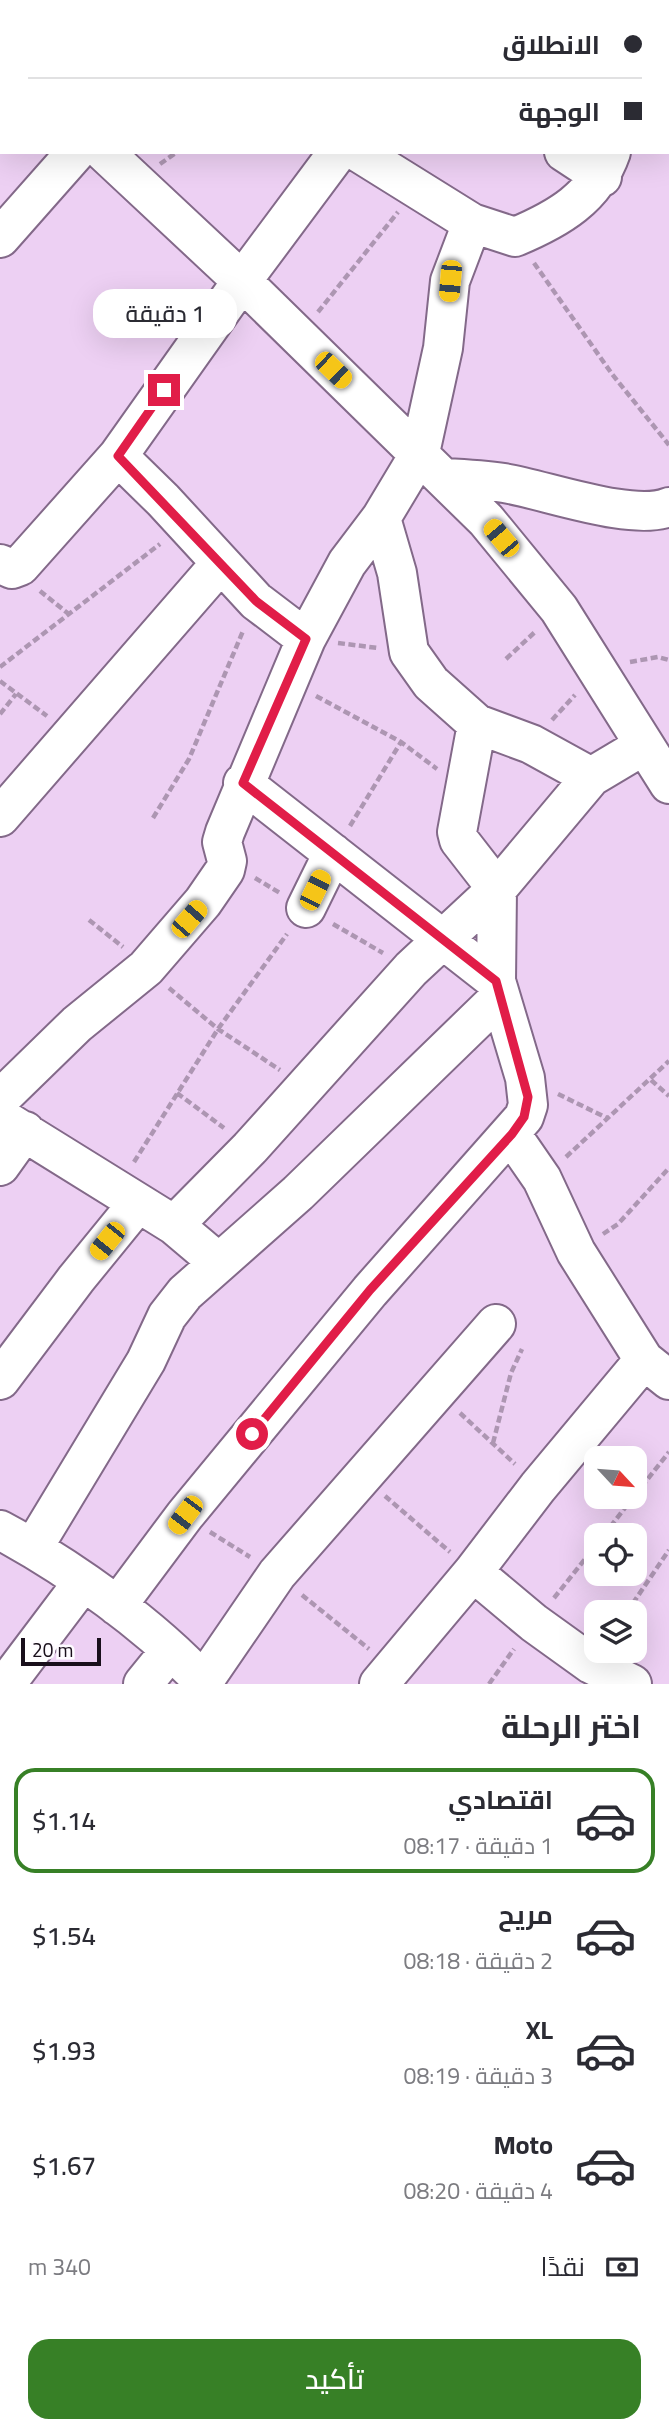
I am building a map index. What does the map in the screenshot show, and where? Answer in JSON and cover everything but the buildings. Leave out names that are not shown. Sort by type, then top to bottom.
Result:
[{"type":"street","points":[[0,238],[73,154]]},
{"type":"street","points":[[106,154],[242,281],[486,520],[559,609],[669,784]]},
{"type":"street","points":[[0,564],[12,569],[20,566],[118,456],[242,281],[337,154]]},
{"type":"street","points":[[361,154],[472,223],[515,237],[566,210],[607,164],[571,154]]},
{"type":"street","points":[[0,1099],[77,1024],[146,968],[203,902],[225,870],[227,861],[222,842],[243,783],[306,639],[347,564],[381,518],[432,465],[450,281],[472,223]]},
{"type":"street","points":[[118,456],[186,524],[256,601],[306,639]]},
{"type":"street","points":[[432,465],[632,510],[656,512],[669,507]]},
{"type":"street","points":[[381,518],[397,573],[409,652],[431,683],[477,724],[531,744],[591,777]]},
{"type":"street","points":[[0,817],[220,564]]},
{"type":"street","points":[[117,1606],[185,1515],[370,1290],[512,1134],[528,1105],[525,1078],[498,989],[497,889],[459,840],[457,832],[477,724]]},
{"type":"street","points":[[174,1225],[250,1148],[411,969],[497,889],[591,777],[643,746]]},
{"type":"street","points":[[243,783],[333,853],[498,989]]},
{"type":"street","points":[[306,908],[333,853]]},
{"type":"street","points":[[33,1548],[146,1361],[167,1316],[185,1293],[298,1193],[498,989]]},
{"type":"street","points":[[0,1166],[12,1124],[174,1225],[219,1263]]},
{"type":"street","points":[[385,1676],[473,1573],[538,1487],[657,1370],[576,1252],[542,1179],[512,1134]]},
{"type":"street","points":[[0,1381],[76,1279],[128,1196]]},
{"type":"street","points":[[0,1530],[33,1548],[117,1606],[204,1683],[277,1574],[436,1391],[509,1336]]},
{"type":"street","points":[[473,1573],[534,1623],[584,1674],[632,1684]]},
{"type":"street","points":[[6,1684],[83,1582]]},
{"type":"street","points":[[143,1684],[169,1651]]},
{"type":"path","points":[[298,337],[417,188]]},
{"type":"path","points":[[515,237],[612,374],[669,445]]},
{"type":"path","points":[[0,667],[186,524]]},
{"type":"path","points":[[153,818],[189,759],[256,601]]},
{"type":"path","points":[[506,659],[559,609]]},
{"type":"path","points":[[306,639],[409,652]]},
{"type":"path","points":[[531,744],[598,669]]},
{"type":"path","points":[[0,681],[16,694],[0,714]]},
{"type":"path","points":[[287,681],[401,742],[333,853]]},
{"type":"path","points":[[227,861],[411,969]]},
{"type":"path","points":[[128,1196],[177,1093],[218,1029],[306,908]]},
{"type":"path","points":[[89,920],[218,1029],[304,1086]]},
{"type":"path","points":[[542,1179],[669,1061]]},
{"type":"path","points":[[525,1078],[607,1118]]},
{"type":"path","points":[[650,1080],[669,1096]]},
{"type":"path","points":[[177,1093],[250,1148]]},
{"type":"path","points":[[576,1252],[618,1224],[669,1168]]},
{"type":"path","points":[[436,1391],[493,1444],[511,1373],[509,1336]]},
{"type":"path","points":[[648,1479],[669,1452]]},
{"type":"path","points":[[363,1477],[473,1573]]},
{"type":"path","points":[[614,1523],[625,1509]]},
{"type":"path","points":[[185,1515],[277,1574],[385,1676]]},
{"type":"path","points":[[635,1600],[669,1550]]},
{"type":"path","points":[[489,1684],[584,1560]]},
{"type":"route","points":[[164,390],[118,456],[163,500],[256,601],[306,639],[243,783],[440,940],[496,981],[525,1078],[528,1097],[524,1117],[512,1134],[370,1290],[252,1434]]}]
